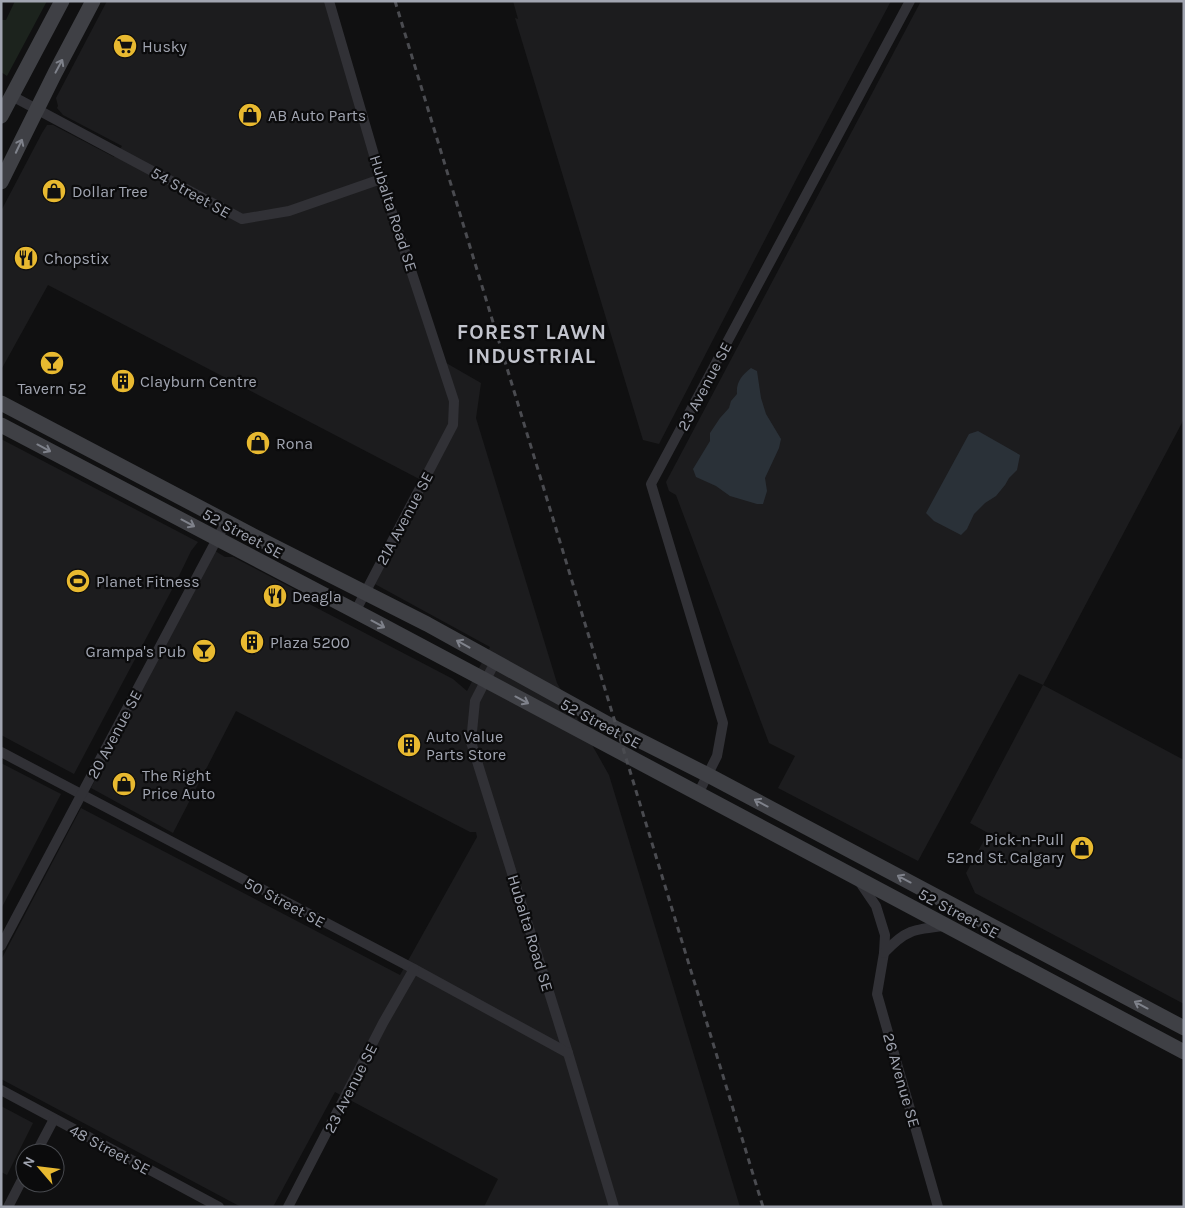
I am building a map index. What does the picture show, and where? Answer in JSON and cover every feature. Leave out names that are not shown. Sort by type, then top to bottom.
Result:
[{"type":"main road","points":[[1,116],[62,1]]},
{"type":"main road","points":[[1,182],[36,109],[93,1]]},
{"type":"main road","name":"52 Street SE","points":[[1,403],[226,522],[365,592],[617,729],[708,775],[1184,1028]]},
{"type":"main road","name":"52 Street SE","points":[[1,425],[1184,1052]]},
{"type":"street","name":"Hubalta Road SE","points":[[329,1],[382,179],[454,401],[453,425]]},
{"type":"street","name":"23 Avenue SE","points":[[698,794],[718,756],[723,723],[651,484],[910,1]]},
{"type":"street","name":"54 Street SE","points":[[12,96],[242,219],[289,211],[382,179]]},
{"type":"street","name":"21A Avenue SE","points":[[355,612],[453,425]]},
{"type":"street","name":"20 Avenue SE","points":[[1,946],[226,522]]},
{"type":"street","name":"Hubalta Road SE","points":[[494,662],[475,701],[471,742],[614,1207]]},
{"type":"street","name":"50 Street SE","points":[[1,752],[414,969],[568,1053]]},
{"type":"street","name":"26 Avenue SE","points":[[857,878],[876,906],[885,936],[877,994],[938,1207]]},
{"type":"street","points":[[884,953],[903,935],[918,929],[946,926]]},
{"type":"street","name":"23 Avenue SE","points":[[288,1207],[383,1023],[414,969]]},
{"type":"street","name":"48 Street SE","points":[[1,1090],[219,1207]]},
{"type":"street","points":[[41,1143],[54,1119]]},
{"type":"street","points":[[8,1207],[15,1193]]},
{"type":"shaded area","points":[[15,1],[47,1],[7,76],[1,72],[1,20],[6,20]]},
{"type":"shaded area","points":[[107,1],[329,1],[441,360],[481,383],[476,418],[557,683],[609,775],[740,1207],[484,1207],[498,1179],[335,1092],[273,1207],[241,1207],[1,1079],[1,960],[81,808],[400,975],[477,837],[476,832],[470,832],[236,711],[173,833],[91,788],[150,666],[212,549],[225,557],[233,557],[296,590],[294,596],[453,679],[467,691],[490,647],[373,583],[423,481],[48,285],[1,370],[1,211],[42,133],[47,125],[53,125],[114,157],[122,146],[63,115],[57,108],[56,98]]},
{"type":"shaded area","points":[[513,1],[891,1],[659,444],[643,440],[515,18],[518,19]]},
{"type":"shaded area","points":[[921,1],[1184,1],[1184,419],[1043,685],[1019,674],[918,861],[778,788],[795,756],[769,743],[676,495],[669,491],[666,482]]},
{"type":"shaded area","points":[[751,368],[757,371],[761,398],[766,414],[781,439],[779,448],[765,478],[767,491],[763,504],[730,496],[716,486],[696,477],[693,469],[710,441],[710,433],[737,394],[740,379]]},
{"type":"shaded area","points":[[978,431],[1020,455],[1017,470],[996,496],[985,503],[974,514],[967,529],[961,535],[934,521],[926,513],[969,434]]},
{"type":"shaded area","points":[[1,439],[198,542],[191,551],[74,774],[1,735]]},
{"type":"shaded area","name":"Pick-n-Pull 52nd St. Calgary","points":[[1043,685],[1184,760],[1184,1004],[975,893],[966,873],[988,833],[970,823]]},
{"type":"shaded area","points":[[1,763],[61,794],[1,909]]},
{"type":"shaded area","points":[[1,1106],[33,1123],[23,1143],[15,1143],[15,1159],[7,1175],[1,1172]]},
{"type":"railway","points":[[395,1],[763,1207]]},
{"type":"place","name":"Husky","points":[[125,46]]},
{"type":"place","name":"AB Auto Parts","points":[[250,115]]},
{"type":"place","name":"Dollar Tree","points":[[54,191]]},
{"type":"place","name":"Chopstix","points":[[26,258]]},
{"type":"place","name":"Tavern 52","points":[[52,363]]},
{"type":"place","name":"Clayburn Centre","points":[[123,381]]},
{"type":"place","name":"Rona","points":[[258,443]]},
{"type":"place","name":"Planet Fitness","points":[[78,581]]},
{"type":"place","name":"Deagla","points":[[275,596]]},
{"type":"place","name":"Plaza 5200","points":[[252,642]]},
{"type":"place","name":"Grampa's Pub","points":[[204,651]]},
{"type":"place","name":"Auto Value Parts Store","points":[[409,745]]},
{"type":"place","name":"The Right Price Auto","points":[[124,784]]},
{"type":"place","name":"Pick-n-Pull 52nd St. Calgary","points":[[1082,848]]},
{"type":"district","name":"FOREST LAWN INDUSTRIAL","points":[[532,344]]}]
